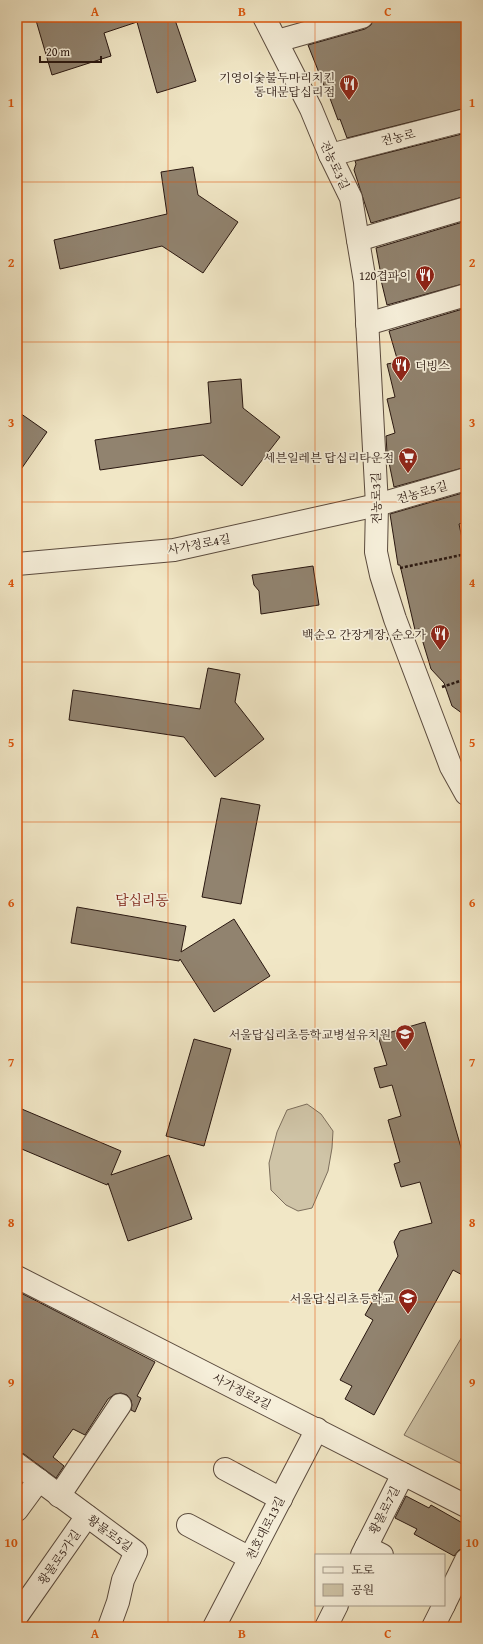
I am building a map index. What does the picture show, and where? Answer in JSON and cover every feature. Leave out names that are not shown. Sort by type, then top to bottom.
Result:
[{"type":"street","name":"전농로3길","points":[[264,17],[311,109],[330,155],[351,198],[365,282],[377,505],[376,552],[381,575],[395,619],[448,760],[466,794]]},
{"type":"street","points":[[277,41],[362,17]]},
{"type":"street","name":"전농로","points":[[330,155],[466,120]]},
{"type":"street","points":[[358,240],[466,208]]},
{"type":"street","points":[[367,324],[466,295]]},
{"type":"street","name":"전농로5길","points":[[377,505],[466,479]]},
{"type":"street","name":"사가정로4길","points":[[17,564],[174,550],[377,505]]},
{"type":"street","name":"사가정로2길","points":[[17,1278],[466,1506]]},
{"type":"street","points":[[59,1496],[120,1406]]},
{"type":"street","name":"천호대로13길","points":[[214,1627],[317,1429]]},
{"type":"street","name":"황물로5길","points":[[17,1464],[136,1552],[123,1580],[118,1602],[109,1627]]},
{"type":"street","points":[[225,1469],[280,1499]]},
{"type":"street","name":"황물로7길","points":[[370,1552],[403,1474]]},
{"type":"street","points":[[17,1510],[39,1480]]},
{"type":"street","name":"황물로5가길","points":[[17,1616],[87,1516]]},
{"type":"street","points":[[188,1525],[250,1558]]},
{"type":"street","points":[[446,1597],[466,1560]]},
{"type":"street","points":[[326,1627],[336,1606]]},
{"type":"street","points":[[433,1627],[442,1606]]},
{"type":"path","points":[[464,526],[466,538]]},
{"type":"path","points":[[381,575],[401,568],[466,554]]},
{"type":"green space","points":[[307,1104],[321,1114],[333,1131],[332,1148],[328,1171],[312,1208],[298,1211],[286,1205],[271,1190],[269,1163],[277,1132],[287,1110]]},
{"type":"green space","points":[[466,1330],[466,1466],[404,1435]]},
{"type":"building","points":[[35,17],[174,17],[196,81],[157,93],[137,22],[104,33],[111,56],[52,75]]},
{"type":"building","points":[[374,17],[466,17],[466,108],[347,138],[340,119],[338,120],[308,45],[365,29],[371,25]]},
{"type":"building","points":[[466,133],[466,196],[371,223],[354,170],[356,164],[355,161]]},
{"type":"building","points":[[193,167],[198,195],[238,222],[203,273],[162,246],[60,269],[54,240],[167,214],[161,172]]},
{"type":"building","points":[[466,221],[466,283],[387,305],[380,276],[376,248]]},
{"type":"building","points":[[466,308],[466,467],[394,487],[387,453],[386,436],[395,433],[387,399],[395,397],[387,364],[398,362],[389,331]]},
{"type":"building","points":[[241,379],[243,408],[280,437],[242,486],[203,455],[100,470],[95,440],[211,423],[208,382]]},
{"type":"building","points":[[17,411],[47,432],[17,475]]},
{"type":"building","points":[[466,492],[466,522],[459,524],[466,557],[466,716],[452,706],[444,683],[431,669],[419,629],[415,630],[400,565],[398,565],[390,514]]},
{"type":"building","points":[[313,566],[319,605],[261,614],[259,591],[254,585],[252,575]]},
{"type":"building","points":[[208,668],[240,674],[235,702],[264,739],[215,777],[184,737],[69,720],[73,690],[200,709]]},
{"type":"building","points":[[221,798],[260,805],[241,904],[202,897]]},
{"type":"building","points":[[77,907],[186,926],[181,952],[234,919],[270,976],[214,1012],[180,959],[179,961],[71,943]]},
{"type":"building","points":[[425,1022],[466,1165],[466,1277],[453,1270],[374,1415],[345,1399],[352,1386],[340,1380],[373,1320],[365,1315],[398,1256],[394,1242],[400,1231],[432,1223],[420,1182],[401,1187],[394,1164],[400,1162],[388,1120],[401,1116],[392,1085],[380,1088],[374,1068],[387,1065],[378,1036]]},
{"type":"building","points":[[194,1039],[231,1049],[204,1146],[166,1136]]},
{"type":"building","points":[[17,1107],[121,1151],[111,1175],[169,1155],[192,1219],[128,1241],[108,1183],[107,1185],[17,1147]]},
{"type":"building","points":[[21,1293],[155,1362],[137,1396],[141,1398],[135,1412],[131,1410],[131,1400],[127,1395],[121,1393],[115,1394],[108,1399],[85,1435],[73,1429],[53,1457],[64,1466],[56,1478],[24,1454],[17,1452],[17,1300]]},
{"type":"building","points":[[406,1496],[429,1508],[431,1505],[466,1525],[466,1548],[459,1550],[454,1556],[414,1534],[417,1529],[395,1518]]},
{"type":"place","name":"기영이숯불두마리치킨 동대문답십리점","points":[[349,101]]},
{"type":"place","name":"120겹파이","points":[[425,292]]},
{"type":"place","name":"더빙스","points":[[401,382]]},
{"type":"place","name":"세븐일레븐 답십리타운점","points":[[408,474]]},
{"type":"place","name":"백순오 간장게장, 순오가","points":[[440,651]]},
{"type":"place","name":"서울답십리초등학교병설유치원","points":[[405,1051]]},
{"type":"place","name":"서울답십리초등학교","points":[[408,1315]]},
{"type":"district","name":"답십리동","points":[[142,900]]}]
